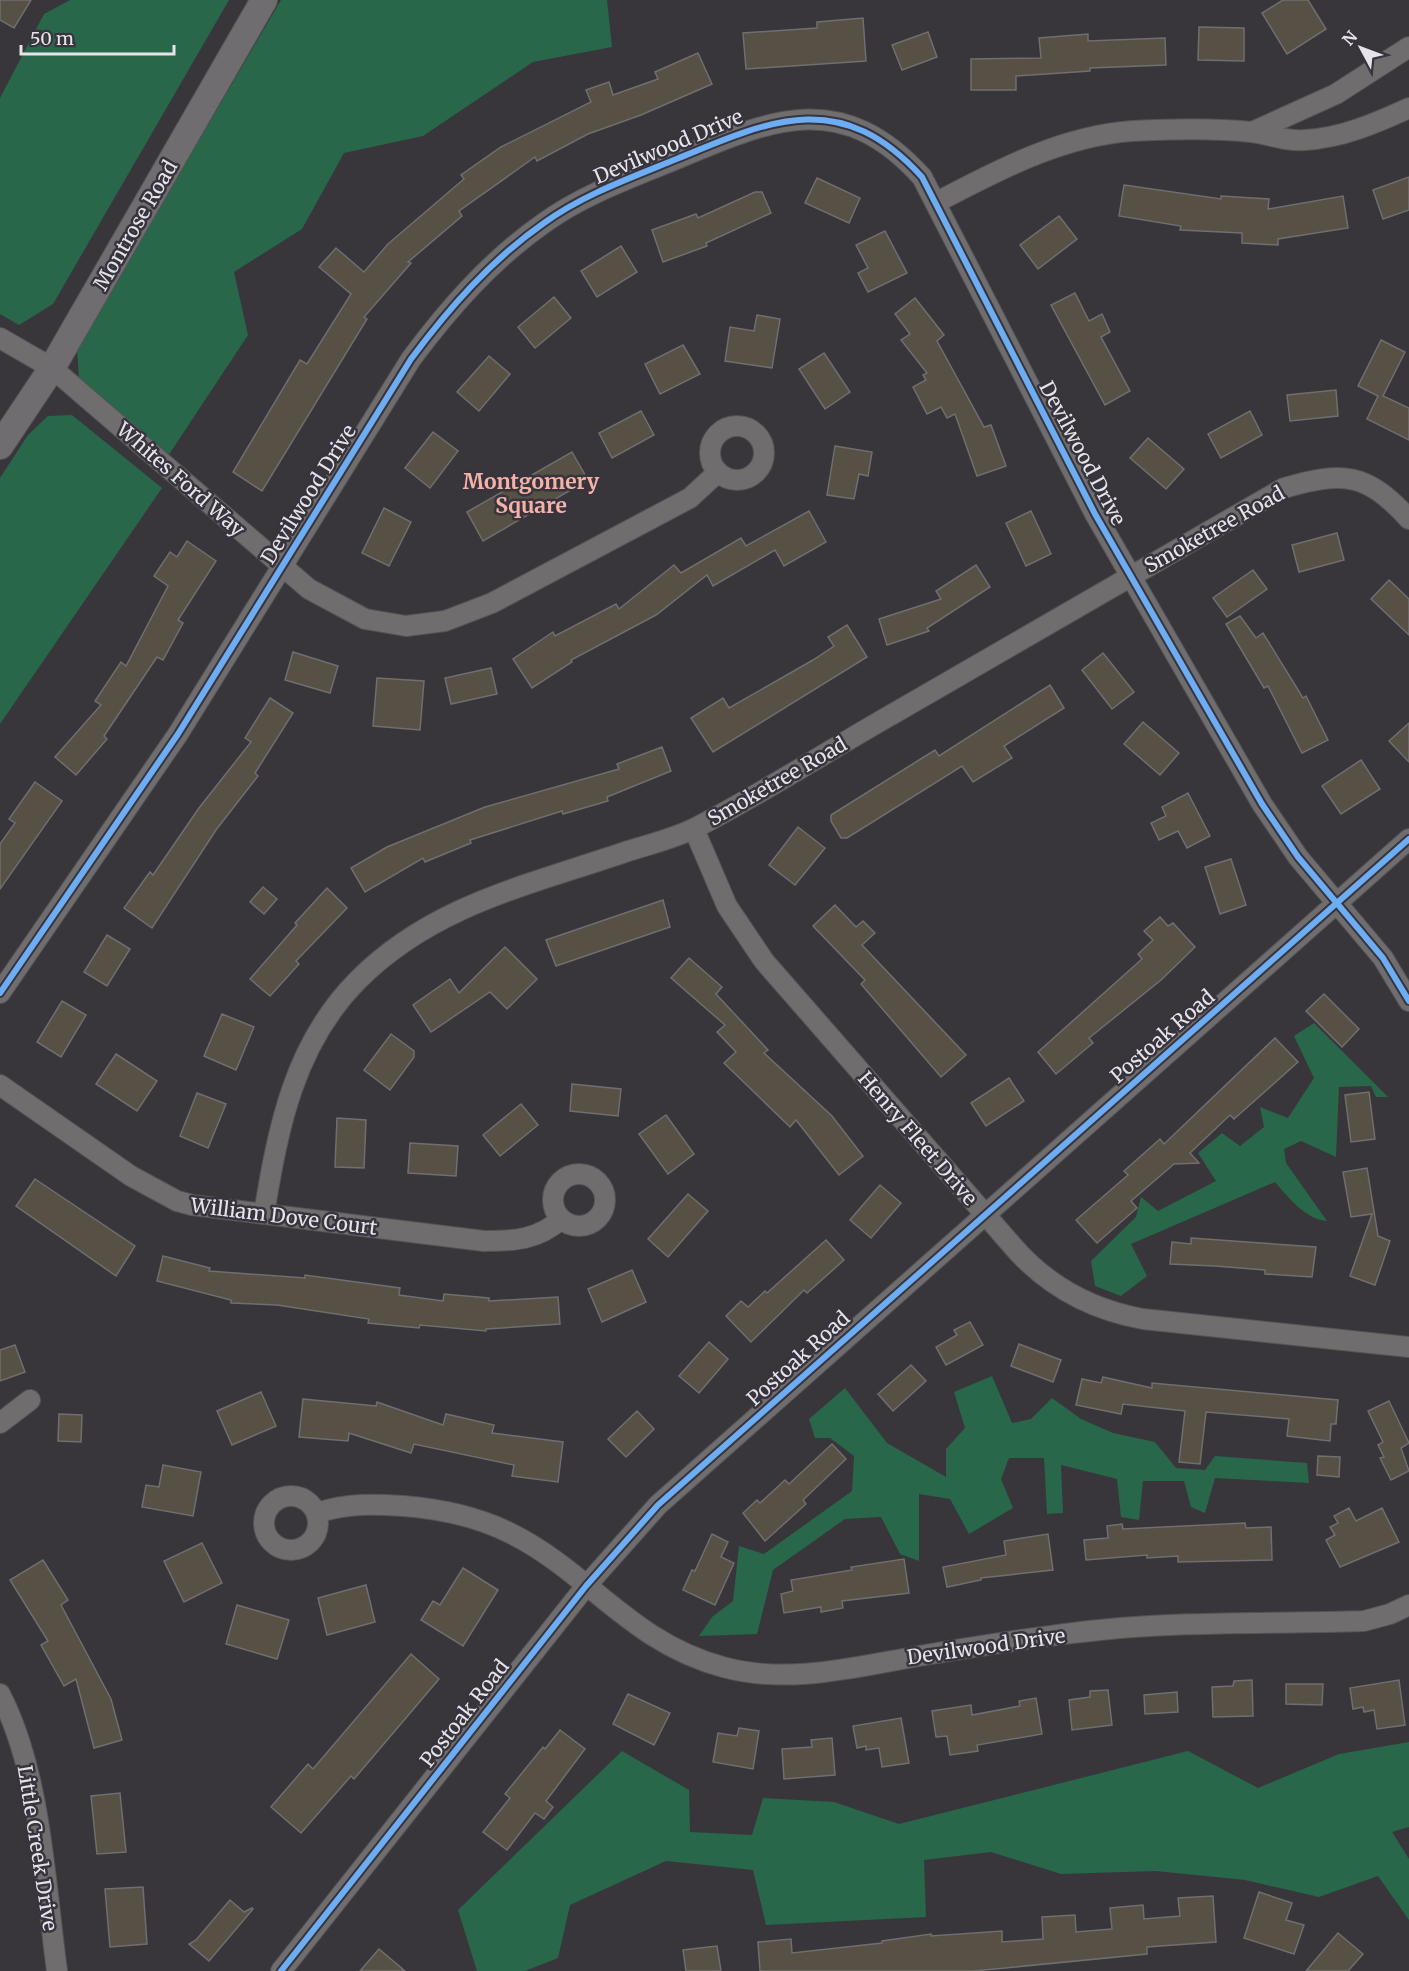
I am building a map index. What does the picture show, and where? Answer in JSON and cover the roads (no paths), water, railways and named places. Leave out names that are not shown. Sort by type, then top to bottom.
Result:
[{"type":"main road","name":"Montrose Road","points":[[0,446],[51,368],[264,0]]},
{"type":"street","points":[[1252,132],[1336,94],[1409,47]]},
{"type":"street","points":[[937,202],[996,170],[1055,147],[1101,135],[1160,130],[1252,132],[1284,139],[1323,138],[1368,126],[1409,108]]},
{"type":"street","name":"Devilwood Drive","points":[[0,993],[178,734],[411,359],[441,320],[475,282],[544,223],[572,206],[738,133],[788,120],[816,119],[858,128],[884,141],[903,156],[922,177],[937,202],[970,275],[1062,451],[1262,804],[1298,857],[1383,958],[1409,1001]]},
{"type":"street","name":"Whites Ford Way","points":[[0,338],[51,368],[309,589],[365,620],[406,626],[445,621],[492,603],[690,498],[717,473]]},
{"type":"street","name":"Smoketree Road","points":[[264,1214],[282,1115],[295,1075],[325,1020],[341,999],[386,954],[419,930],[461,908],[694,829],[1284,488],[1323,477],[1354,479],[1370,485],[1397,506],[1409,519]]},
{"type":"street","name":"Henry Fleet Drive","points":[[694,829],[727,906],[764,961],[1028,1263],[1066,1293],[1102,1310],[1143,1319],[1409,1347]]},
{"type":"street","name":"Postoak Road","points":[[281,1971],[586,1586],[658,1505],[1409,839]]},
{"type":"street","name":"William Dove Court","points":[[0,1085],[131,1176],[162,1194],[192,1205],[484,1241],[515,1241],[536,1236],[561,1219]]},
{"type":"street","points":[[0,1423],[30,1400]]},
{"type":"street","name":"Devilwood Drive","points":[[317,1513],[338,1506],[360,1503],[462,1514],[512,1533],[586,1586],[652,1638],[675,1650],[724,1668],[776,1675],[821,1672],[1006,1641],[1099,1630],[1163,1625],[1364,1621],[1409,1605]]},
{"type":"street","name":"Little Creek Drive","points":[[0,1694],[22,1747],[32,1792],[57,1971]]},
{"type":"district","name":"Montgomery Square","points":[[531,493]]}]
